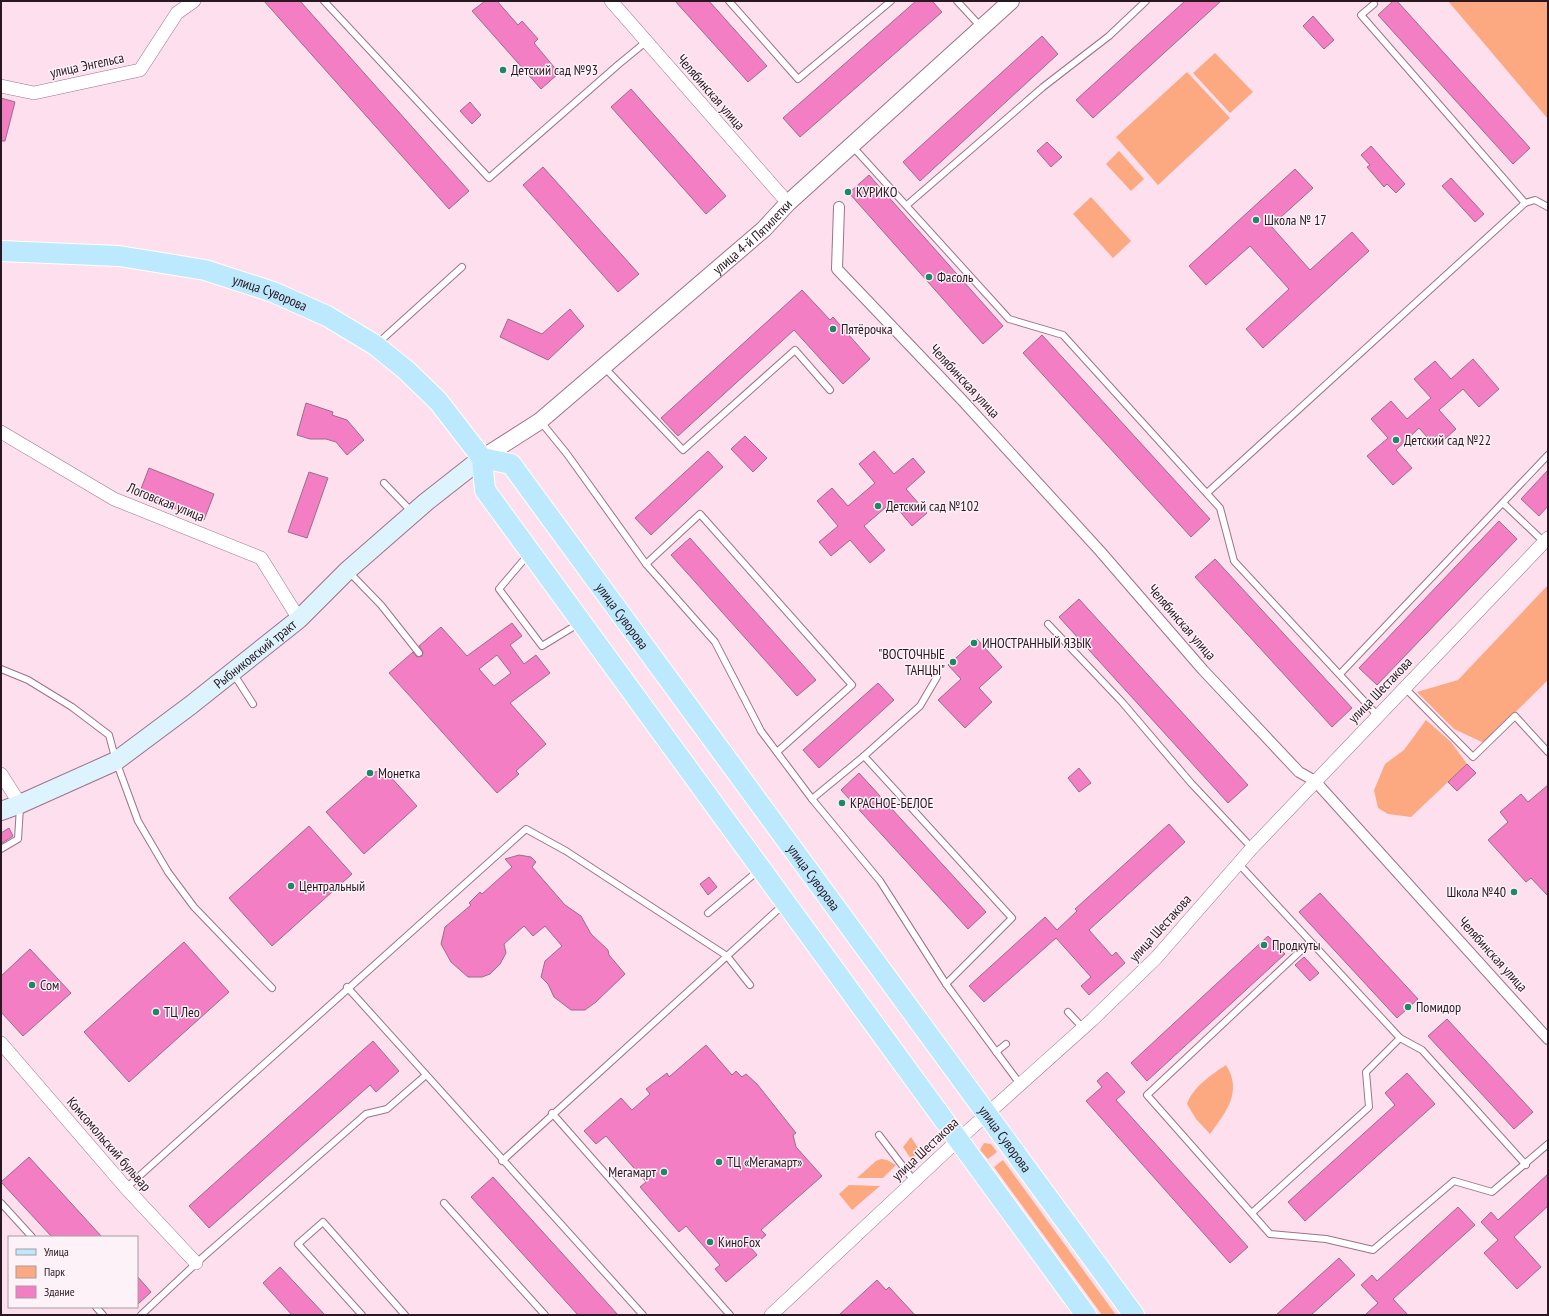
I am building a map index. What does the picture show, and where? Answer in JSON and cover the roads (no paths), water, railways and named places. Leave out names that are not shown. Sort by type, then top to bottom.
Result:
[{"type":"main road","name":"улица Суворова","points":[[1,252],[119,256],[205,270],[280,295],[327,316],[376,345],[406,370],[438,401],[482,458],[510,464],[1134,1315]]},
{"type":"main road","name":"Рыбниковский тракт","points":[[1,810],[20,804],[116,761],[299,619],[347,571],[414,513],[482,458]]},
{"type":"main road","points":[[482,458],[485,490],[1086,1315]]},
{"type":"street","name":"улица Энгельса","points":[[1,86],[34,93],[140,70],[177,13],[194,1]]},
{"type":"street","name":"Челябинская улица","points":[[611,1],[788,203]]},
{"type":"street","name":"улица 4-й Пятилетки","points":[[482,458],[540,421],[764,229],[788,203],[1011,1]]},
{"type":"street","name":"Челябинская улица","points":[[839,207],[837,269],[962,400],[1089,540],[1213,681],[1298,772],[1315,781],[1548,1038]]},
{"type":"street","name":"Логовская улица","points":[[1,432],[114,499],[261,558],[299,619]]},
{"type":"street","name":"улица Шестакова","points":[[771,1315],[914,1180],[1083,1028],[1156,958],[1238,863],[1546,540]]},
{"type":"street","points":[[1,774],[20,804]]},
{"type":"street","name":"Комсомольский бульвар","points":[[1,1043],[126,1188],[196,1263]]},
{"type":"lane","points":[[324,1],[489,178],[647,41]]},
{"type":"lane","points":[[729,1],[798,79],[891,1]]},
{"type":"lane","points":[[957,1],[982,27]]},
{"type":"lane","points":[[907,205],[1043,87],[1109,36],[1146,1]]},
{"type":"lane","points":[[1374,4],[1361,15],[1525,203]]},
{"type":"lane","points":[[851,145],[1009,319],[1063,335],[1220,508],[1234,561],[1378,716]]},
{"type":"lane","points":[[1207,493],[1525,203],[1536,200],[1548,207]]},
{"type":"lane","points":[[376,345],[462,267]]},
{"type":"lane","points":[[603,366],[683,450],[795,350],[830,390]]},
{"type":"lane","points":[[540,421],[567,454],[646,564],[714,642],[761,731],[812,799],[880,881],[946,984],[1020,1084]]},
{"type":"lane","points":[[1340,674],[1548,455]]},
{"type":"lane","points":[[384,483],[414,513]]},
{"type":"lane","points":[[1503,502],[1546,540]]},
{"type":"lane","points":[[646,564],[700,514],[852,685],[777,752]]},
{"type":"lane","points":[[531,553],[499,589],[542,646],[582,622]]},
{"type":"lane","points":[[347,571],[381,605],[419,653]]},
{"type":"lane","points":[[1048,624],[1122,702],[1191,782],[1252,848]]},
{"type":"lane","points":[[1,669],[28,680],[72,706],[109,735],[116,761],[138,821],[168,872],[194,907],[272,988]]},
{"type":"lane","points":[[232,672],[253,704]]},
{"type":"lane","points":[[812,799],[864,756],[920,706],[938,678]]},
{"type":"lane","points":[[1405,688],[1472,757],[1515,716],[1548,752]]},
{"type":"lane","points":[[864,756],[1012,918],[946,984]]},
{"type":"lane","points":[[1,849],[18,839],[20,804]]},
{"type":"lane","points":[[126,1188],[348,987],[526,829],[566,851],[727,956],[750,986]]},
{"type":"lane","points":[[1238,863],[1400,1038],[1422,1050],[1526,1165]]},
{"type":"lane","points":[[708,912],[760,869]]},
{"type":"lane","points":[[502,1161],[786,903]]},
{"type":"lane","points":[[1310,942],[1147,1095],[1253,1212],[1270,1234],[1326,1239],[1373,1250],[1454,1181],[1492,1192],[1526,1165],[1548,1144]]},
{"type":"lane","points":[[348,987],[502,1161],[643,1315]]},
{"type":"lane","points":[[1068,1012],[1083,1028]]},
{"type":"lane","points":[[1253,1212],[1369,1108],[1366,1072],[1400,1038]]},
{"type":"lane","points":[[996,1052],[1006,1044]]},
{"type":"lane","points":[[141,1315],[196,1263],[366,1114],[387,1109],[426,1075]]},
{"type":"lane","points":[[552,1114],[730,1315]]},
{"type":"lane","points":[[879,1134],[914,1180]]},
{"type":"lane","points":[[1,1203],[31,1236]]},
{"type":"lane","points":[[444,1203],[545,1315]]},
{"type":"lane","points":[[362,1315],[298,1244],[323,1222],[405,1315]]},
{"type":"place","name":"Детский сад №93","points":[[503,70]]},
{"type":"place","name":"КУРИКО","points":[[848,192]]},
{"type":"place","name":"Школа № 17","points":[[1256,220]]},
{"type":"place","name":"Фасоль","points":[[929,277]]},
{"type":"place","name":"Пятёрочка","points":[[833,329]]},
{"type":"place","name":"Детский сад №22","points":[[1396,440]]},
{"type":"place","name":"Детский сад №102","points":[[878,506]]},
{"type":"place","name":"ИНОСТРАННЫЙ ЯЗЫК","points":[[974,643]]},
{"type":"place","name":"\"ВОСТОЧНЫЕ ТАНЦЫ\"","points":[[953,662]]},
{"type":"place","name":"Монетка","points":[[370,773]]},
{"type":"place","name":"КРАСНОЕ-БЕЛОЕ","points":[[842,803]]},
{"type":"place","name":"Центральный","points":[[291,886]]},
{"type":"place","name":"Школа №40","points":[[1514,892]]},
{"type":"place","name":"Продкуты","points":[[1264,945]]},
{"type":"place","name":"Сом","points":[[32,985]]},
{"type":"place","name":"Помидор","points":[[1408,1007]]},
{"type":"place","name":"ТЦ Лео","points":[[156,1012]]},
{"type":"place","name":"ТЦ «Мегамарт»","points":[[719,1162]]},
{"type":"place","name":"Мегамарт","points":[[664,1172]]},
{"type":"place","name":"КиноFox","points":[[710,1242]]}]
